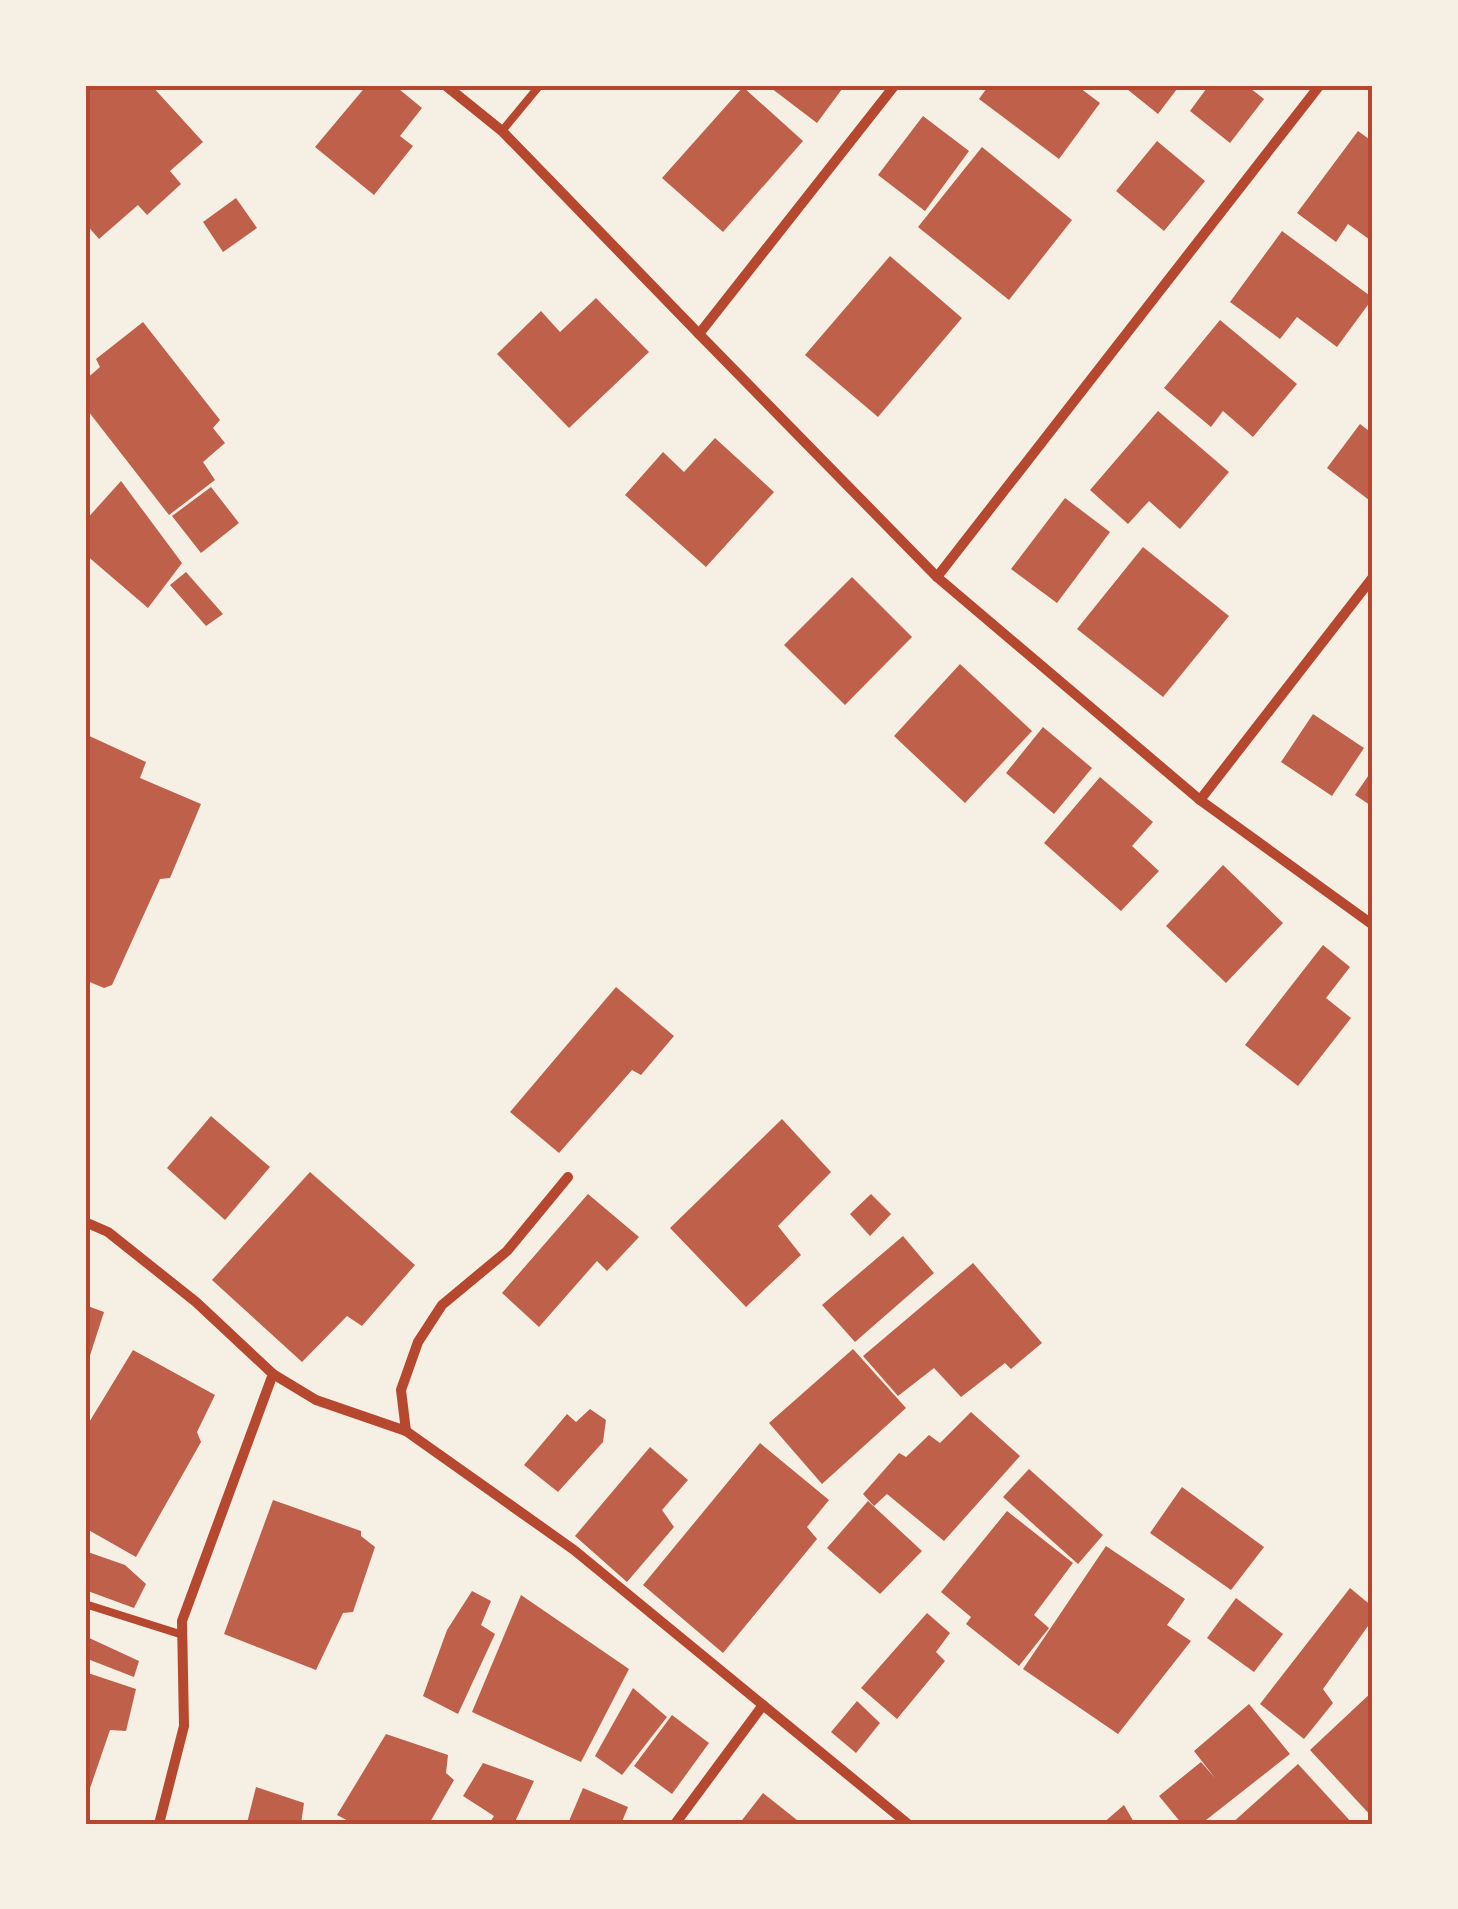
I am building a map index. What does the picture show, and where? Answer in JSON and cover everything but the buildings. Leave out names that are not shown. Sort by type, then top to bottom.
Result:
[{"type":"street","points":[[445,85],[502,131],[937,577],[1200,800],[1373,925]]},
{"type":"street","points":[[700,334],[896,85]]},
{"type":"street","points":[[937,577],[1320,85]]},
{"type":"street","points":[[1200,800],[1373,577]]},
{"type":"street","points":[[406,1431],[402,1390],[418,1342],[442,1305],[506,1251],[568,1177]]},
{"type":"street","points":[[85,1222],[108,1232],[196,1302],[273,1374],[316,1400],[406,1431],[574,1550],[908,1824]]},
{"type":"street","points":[[159,1824],[184,1726],[182,1621],[273,1374]]},
{"type":"street","points":[[675,1824],[762,1704]]},
{"type":"lane","points":[[502,131],[540,85]]},
{"type":"lane","points":[[85,1604],[183,1635]]}]
